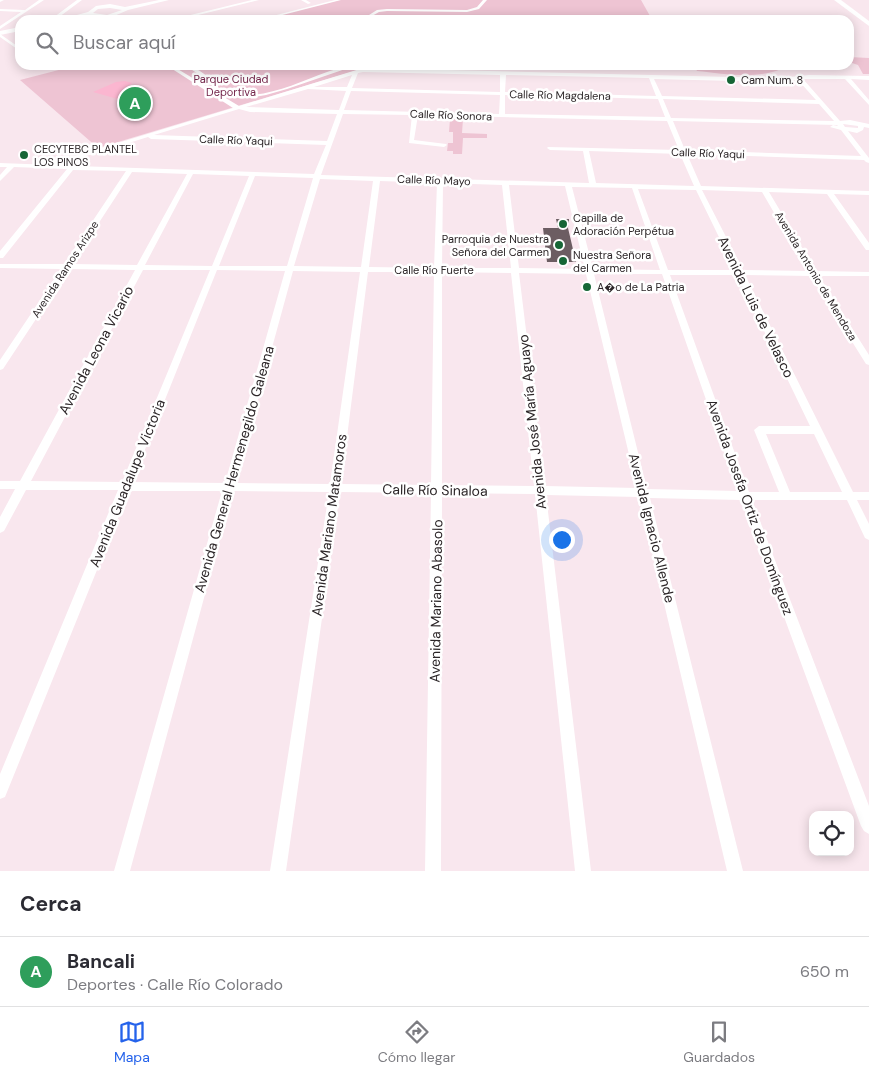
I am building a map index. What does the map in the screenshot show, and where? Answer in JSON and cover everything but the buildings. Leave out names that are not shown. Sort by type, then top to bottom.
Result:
[{"type":"main road","points":[[837,0],[868,22]]},
{"type":"street","points":[[20,15],[42,0]]},
{"type":"street","points":[[59,15],[80,0]]},
{"type":"street","points":[[120,5],[126,0]]},
{"type":"street","points":[[120,5],[152,0]]},
{"type":"street","points":[[82,15],[90,13],[96,8],[166,0]]},
{"type":"street","points":[[193,15],[257,0]]},
{"type":"street","points":[[278,15],[339,0]]},
{"type":"street","points":[[371,15],[378,11],[387,10],[467,11],[478,8],[485,0]]},
{"type":"street","points":[[114,15],[121,13],[120,5]]},
{"type":"street","points":[[0,10],[26,11]]},
{"type":"street","points":[[90,13],[94,15]]},
{"type":"street","points":[[0,28],[15,18]]},
{"type":"street","points":[[0,22],[9,22]]},
{"type":"street","points":[[0,35],[15,31]]},
{"type":"street","points":[[0,35],[15,46]]},
{"type":"street","points":[[176,70],[236,108]]},
{"type":"street","points":[[194,70],[208,78],[216,89],[240,96],[271,94],[333,70]]},
{"type":"street","points":[[44,167],[301,88],[350,70]]},
{"type":"street","name":"Avenida General Hermenegildo Galeana","points":[[122,871],[290,268],[317,176],[355,70]]},
{"type":"street","points":[[372,70],[779,80],[799,78],[869,78]]},
{"type":"street","points":[[502,116],[503,73]]},
{"type":"street","name":"Avenida Luis de Velasco","points":[[651,76],[661,97],[668,121],[698,188],[869,535]]},
{"type":"street","points":[[846,77],[869,103]]},
{"type":"street","points":[[799,78],[841,125],[868,160]]},
{"type":"street","name":"Calle Río Magdalena","points":[[301,88],[819,102]]},
{"type":"street","name":"Calle Río Sonora","points":[[236,108],[250,110],[841,125],[857,131],[861,129],[861,126],[869,126]]},
{"type":"street","points":[[415,114],[411,142],[444,145]]},
{"type":"street","name":"Calle Río Yaqui","points":[[143,137],[329,143]]},
{"type":"street","name":"Calle Río Yaqui","points":[[550,148],[868,160]]},
{"type":"street","points":[[586,149],[593,185]]},
{"type":"street","points":[[0,256],[81,156]]},
{"type":"street","name":"Calle Río Mayo","points":[[0,165],[440,181],[869,193]]},
{"type":"street","points":[[0,179],[12,166]]},
{"type":"street","name":"Avenida Ramos Arizpe","points":[[0,368],[130,170]]},
{"type":"street","name":"Avenida Leona Vicario","points":[[0,528],[191,172]]},
{"type":"street","name":"Avenida Guadalupe Victoria","points":[[0,792],[253,174]]},
{"type":"street","name":"Avenida Mariano Matamoros","points":[[278,871],[335,488],[377,178]]},
{"type":"street","name":"Avenida Mariano Abasolo","points":[[433,871],[440,181]]},
{"type":"street","name":"Avenida José María Aguayo","points":[[505,182],[583,871]]},
{"type":"street","name":"Avenida Ignacio Allende","points":[[568,184],[735,871]]},
{"type":"street","name":"Avenida Josefa Ortiz de Domínguez","points":[[634,186],[745,496],[869,826]]},
{"type":"street","name":"Avenida Antonio de Mendoza","points":[[764,190],[869,362]]},
{"type":"street","points":[[829,192],[869,248]]},
{"type":"street","name":"Calle Río Fuerte","points":[[0,266],[869,274]]},
{"type":"street","points":[[786,496],[759,430],[816,430]]},
{"type":"street","name":"Calle Río Sinaloa","points":[[0,485],[540,490],[745,496],[869,496]]},
{"type":"green space","points":[[339,0],[641,0],[649,15],[279,15]]},
{"type":"green space","points":[[854,57],[869,58],[869,74],[863,74],[858,65],[854,64]]},
{"type":"green space","name":"Parque Ciudad Deportiva","points":[[59,70],[358,70],[98,148],[20,80]]},
{"type":"green space","points":[[358,70],[446,70],[446,71]]},
{"type":"green space","points":[[779,70],[756,75],[732,75],[697,71]]},
{"type":"green space","points":[[450,119],[463,119],[462,133],[487,134],[487,138],[463,138],[462,154],[453,154],[453,151],[447,151],[448,143],[453,143],[453,132],[449,132]]},
{"type":"shaded area","points":[[125,81],[132,83],[126,88],[146,94],[128,102],[93,92],[116,82]]},
{"type":"place","name":"Cam Num. 8","points":[[731,80]]},
{"type":"place","name":"Bancali","points":[[135,103]]},
{"type":"place","name":"CECYTEBC PLANTEL LOS PINOS","points":[[24,155]]},
{"type":"place","name":"Capilla de Adoración Perpétua","points":[[563,224]]},
{"type":"place","name":"Parroquia de Nuestra Señora del Carmen","points":[[559,245]]},
{"type":"place","name":"Nuestra Señora del Carmen","points":[[563,261]]},
{"type":"place","name":"A�o de La Patria","points":[[587,287]]}]
